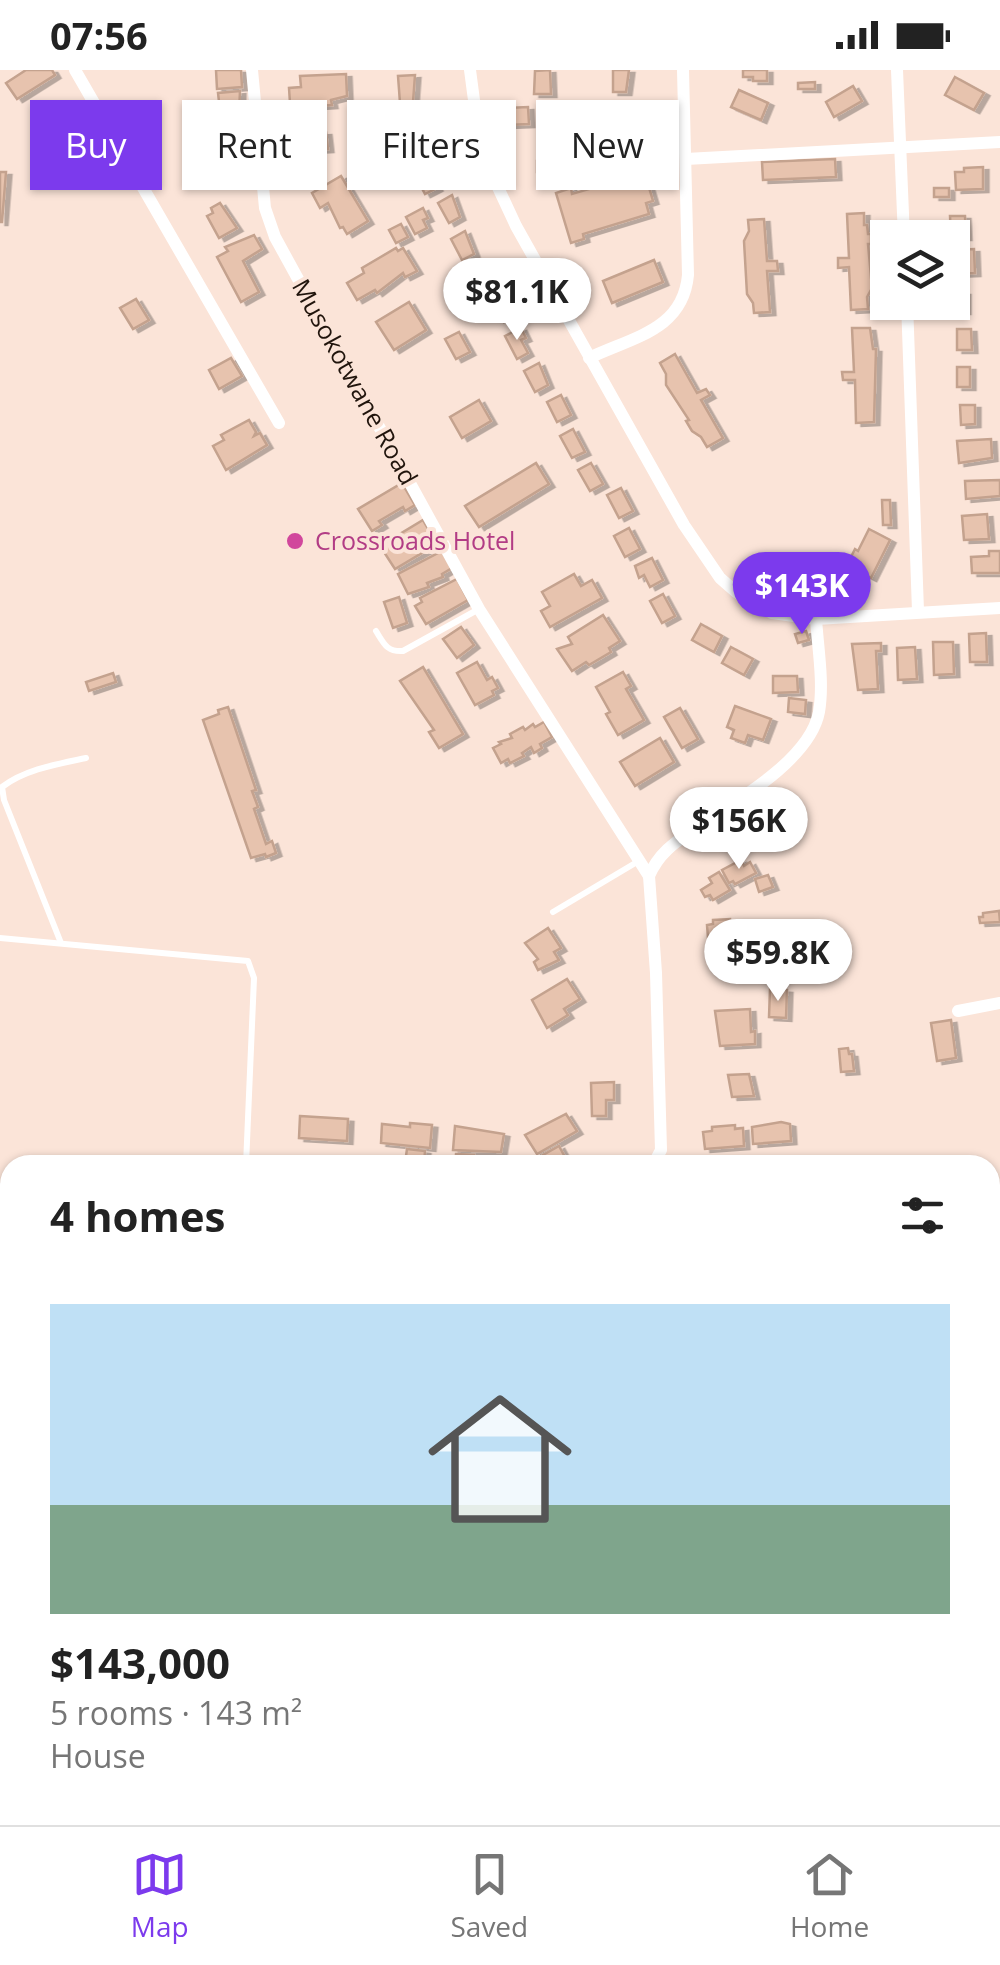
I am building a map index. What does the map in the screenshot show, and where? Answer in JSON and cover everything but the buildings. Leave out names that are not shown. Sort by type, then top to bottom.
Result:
[{"type":"street","points":[[74,70],[278,423]]},
{"type":"street","name":"Musokotwane Road","points":[[252,70],[269,222],[479,609],[649,876]]},
{"type":"street","points":[[470,70],[479,138],[516,226],[684,525],[720,578],[772,613],[816,619],[1000,608]]},
{"type":"street","points":[[589,358],[666,322],[683,303],[688,275],[683,70]]},
{"type":"street","points":[[897,70],[903,220]]},
{"type":"street","points":[[686,159],[1000,142]]},
{"type":"street","points":[[908,320],[918,612]]},
{"type":"street","points":[[661,1155],[649,876],[667,848],[755,789],[812,734],[821,697],[816,619]]},
{"type":"street","points":[[958,1011],[1000,1003]]},
{"type":"street","points":[[658,1155],[661,1150]]},
{"type":"lane","points":[[376,631],[386,648],[403,651],[479,609]]},
{"type":"lane","points":[[61,944],[2,787],[12,779],[43,768],[86,758]]},
{"type":"lane","points":[[553,912],[638,862]]},
{"type":"lane","points":[[0,938],[248,961],[254,978],[246,1155]]},
{"type":"place","name":"Crossroads Hotel","points":[[295,541]]}]
